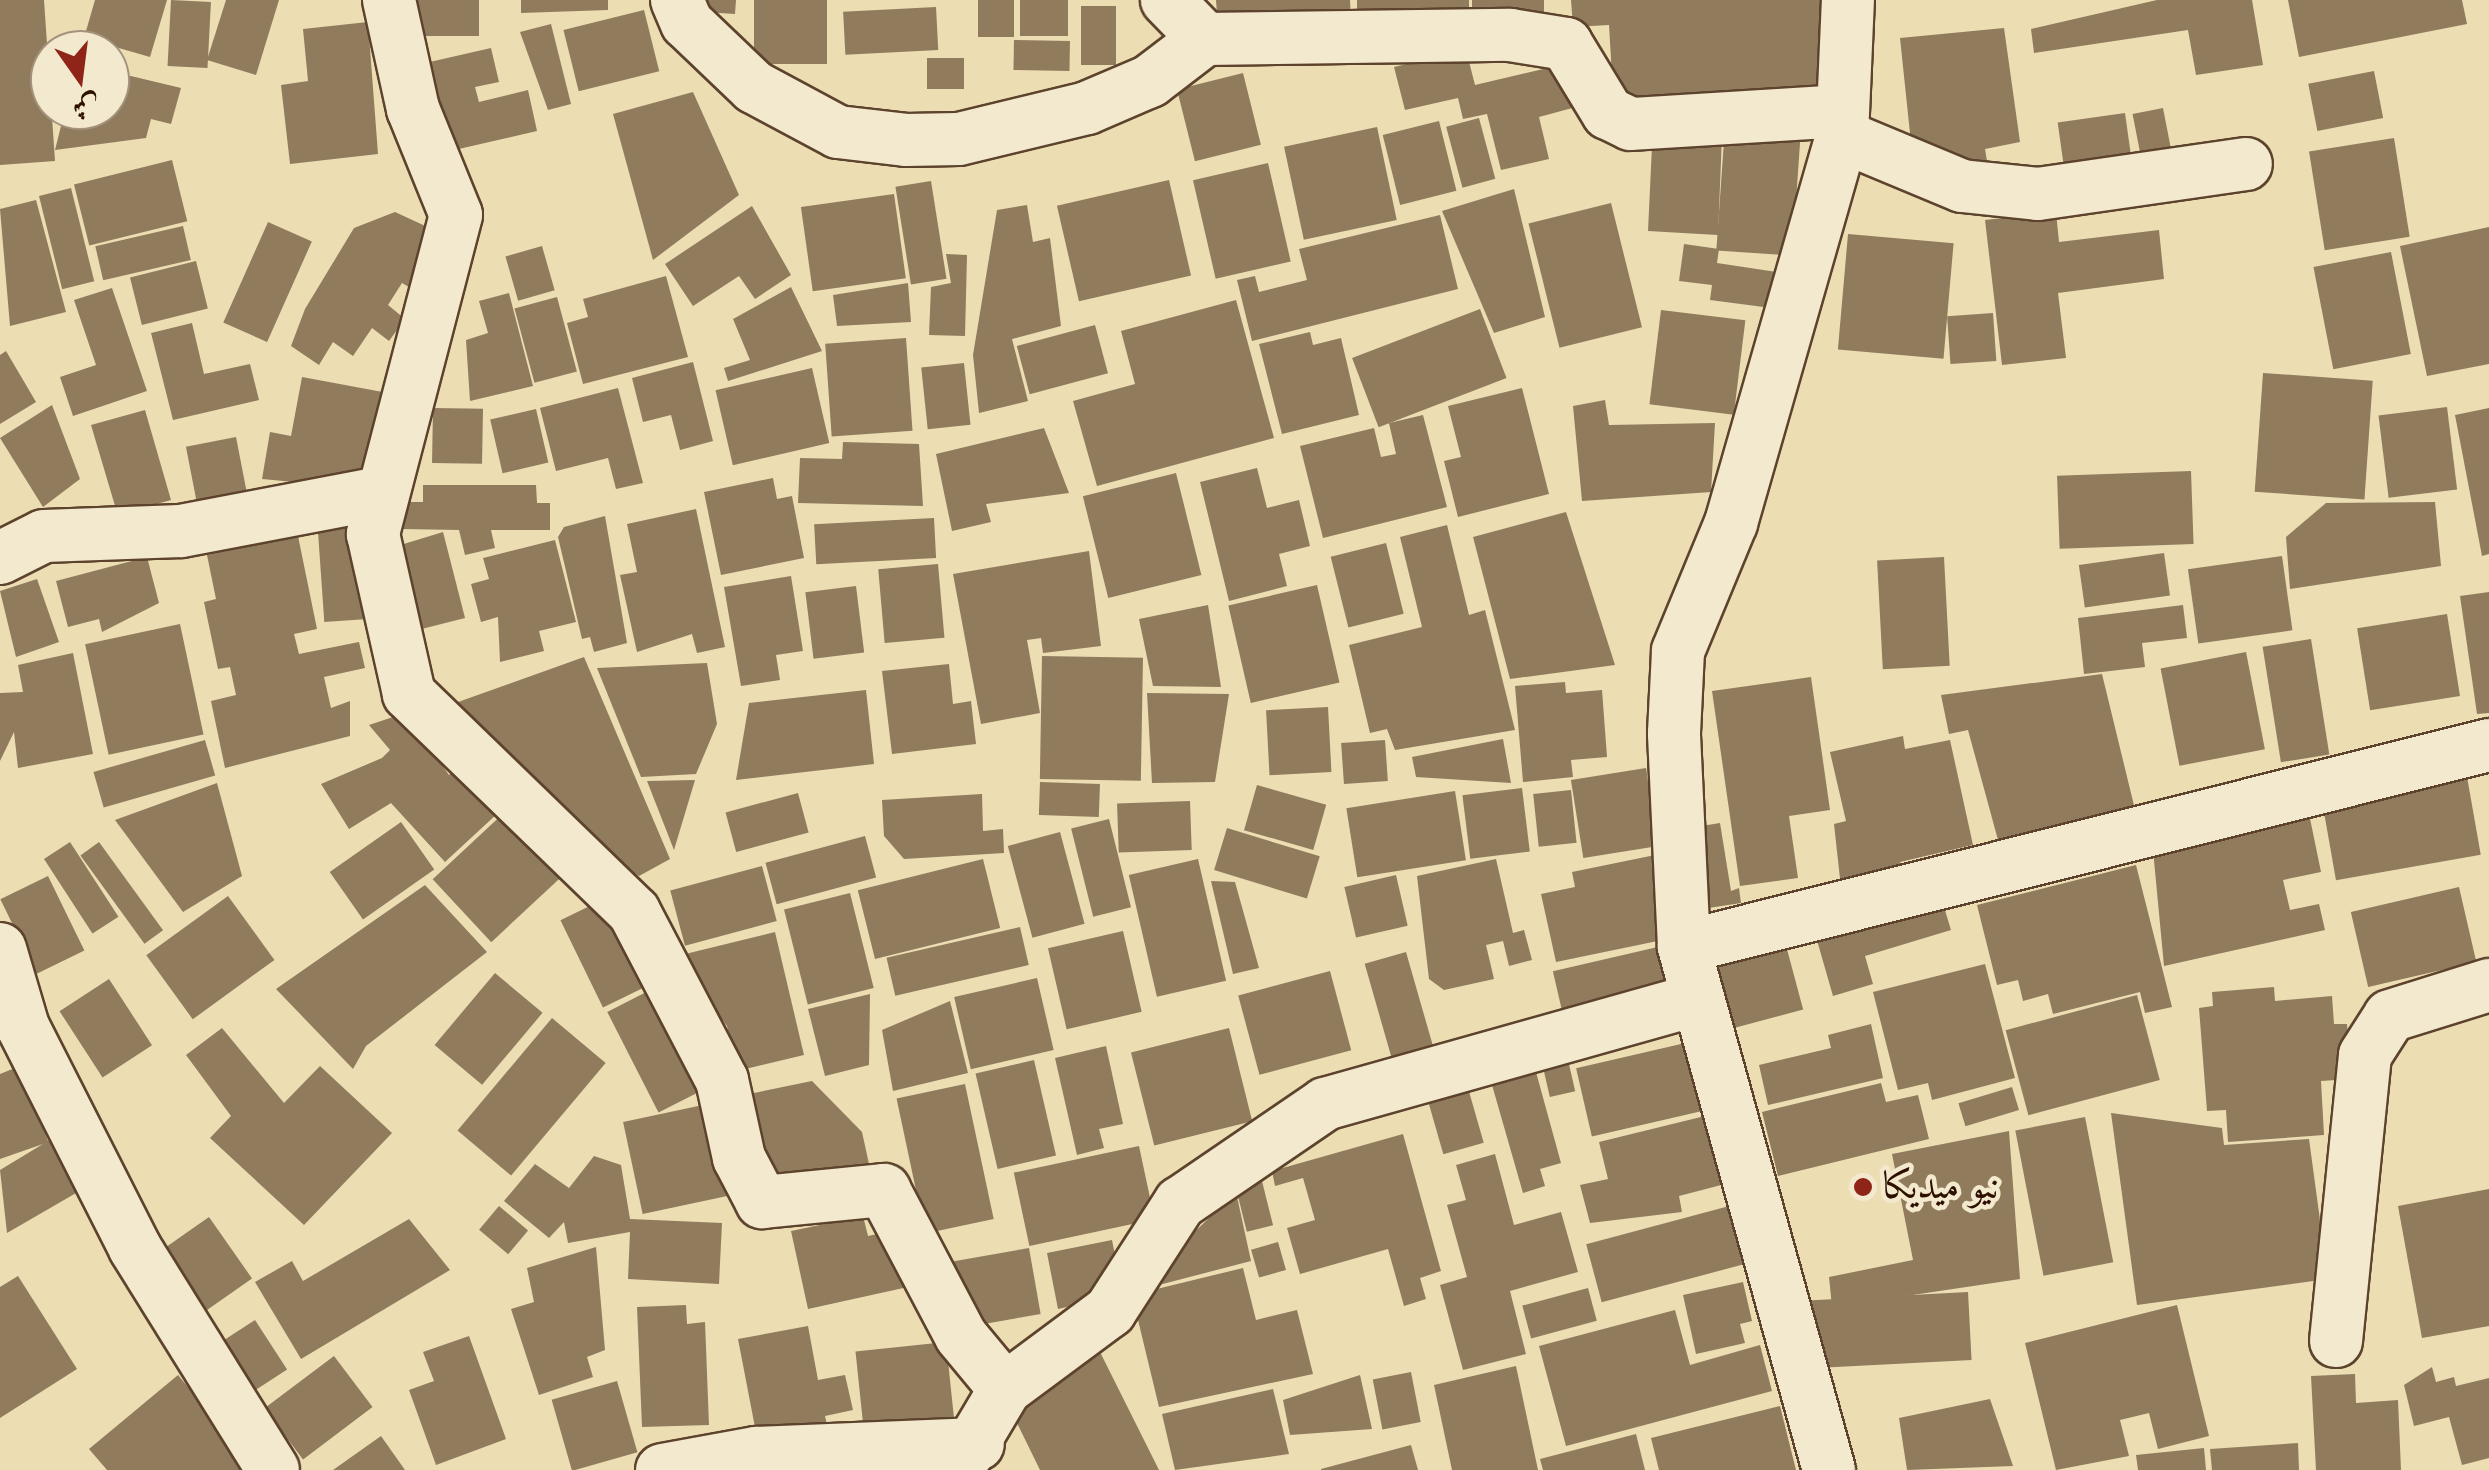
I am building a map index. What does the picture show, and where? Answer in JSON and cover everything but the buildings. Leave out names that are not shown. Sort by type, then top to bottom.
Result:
[{"type":"street","points":[[389,0],[413,109],[456,215],[380,493],[377,582],[409,694],[634,912],[722,1080],[751,1187],[762,1202],[884,1190],[961,1336],[1005,1389]]},
{"type":"street","points":[[677,0],[687,22],[754,87],[838,132],[906,140],[959,139],[1087,108],[1150,81],[1205,39],[1510,36],[1566,44],[1608,114],[1631,124],[1842,124],[1962,186],[2038,194],[2246,164]]},
{"type":"street","points":[[1167,0],[1205,39]]},
{"type":"street","points":[[1829,1470],[1684,946],[1678,651],[1731,523],[1842,124],[1848,0]]},
{"type":"street","points":[[0,558],[44,536],[180,530],[380,493]]},
{"type":"street","points":[[1684,946],[2489,745]]},
{"type":"street","points":[[0,949],[23,1027],[135,1248],[273,1470]]},
{"type":"street","points":[[2336,1340],[2365,1055],[2390,1016],[2489,985]]},
{"type":"street","points":[[662,1470],[756,1453],[968,1457],[1005,1389],[1110,1310],[1180,1203],[1325,1104],[1698,999]]},
{"type":"place","name":"نيو ميديكا","points":[[1863,1187]]}]
